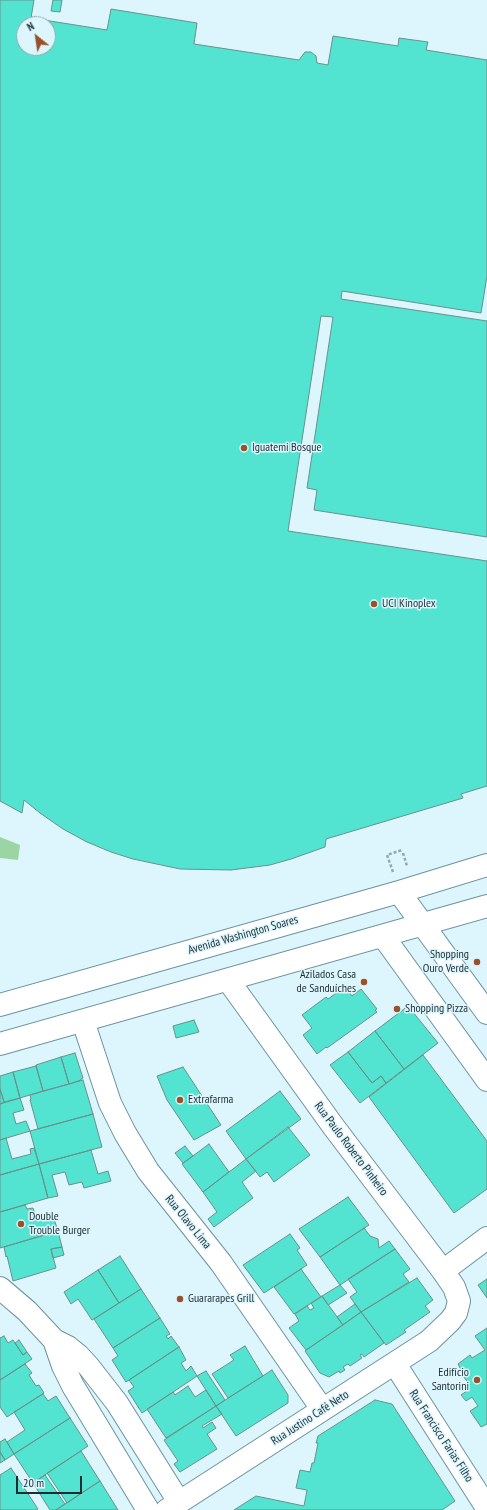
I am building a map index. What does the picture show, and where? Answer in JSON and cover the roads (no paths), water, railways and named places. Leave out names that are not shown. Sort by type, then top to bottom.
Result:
[{"type":"street","name":"Avenida Washington Soares","points":[[0,1005],[396,883],[487,865]]},
{"type":"street","points":[[396,883],[422,924],[487,1013]]},
{"type":"street","points":[[0,1044],[487,906]]},
{"type":"street","points":[[383,936],[487,1080]]},
{"type":"street","name":"Rua Paulo Roberto Pinheiro","points":[[228,980],[333,1126],[443,1270],[454,1288],[459,1301],[456,1313],[450,1321]]},
{"type":"street","name":"Rua Olavo Lima","points":[[83,1021],[110,1103],[125,1133],[148,1171],[221,1263],[322,1409]]},
{"type":"street","points":[[443,1270],[487,1238]]},
{"type":"street","points":[[0,1288],[27,1311],[54,1340],[68,1347],[78,1355],[94,1373],[117,1403],[173,1506]]},
{"type":"street","name":"Rua Justino Café Neto","points":[[173,1506],[322,1409],[395,1364],[429,1341],[450,1321]]},
{"type":"street","points":[[54,1340],[63,1366],[73,1386],[148,1510]]},
{"type":"street","name":"Rua Francisco Farias Filho","points":[[395,1364],[487,1508]]},
{"type":"place","name":"Iguatemi Bosque","points":[[244,448]]},
{"type":"place","name":"UCI Kinoplex","points":[[374,604]]},
{"type":"place","name":"Shopping Ouro Verde","points":[[477,962]]},
{"type":"place","name":"Azilados Casa de Sanduíches","points":[[364,982]]},
{"type":"place","name":"Shopping Pizza","points":[[397,1009]]},
{"type":"place","name":"Extrafarma","points":[[180,1100]]},
{"type":"place","name":"Double Trouble Burger","points":[[21,1224]]},
{"type":"place","name":"Guararapes Grill","points":[[180,1299]]},
{"type":"place","name":"Edifício Santorini","points":[[477,1380]]}]
